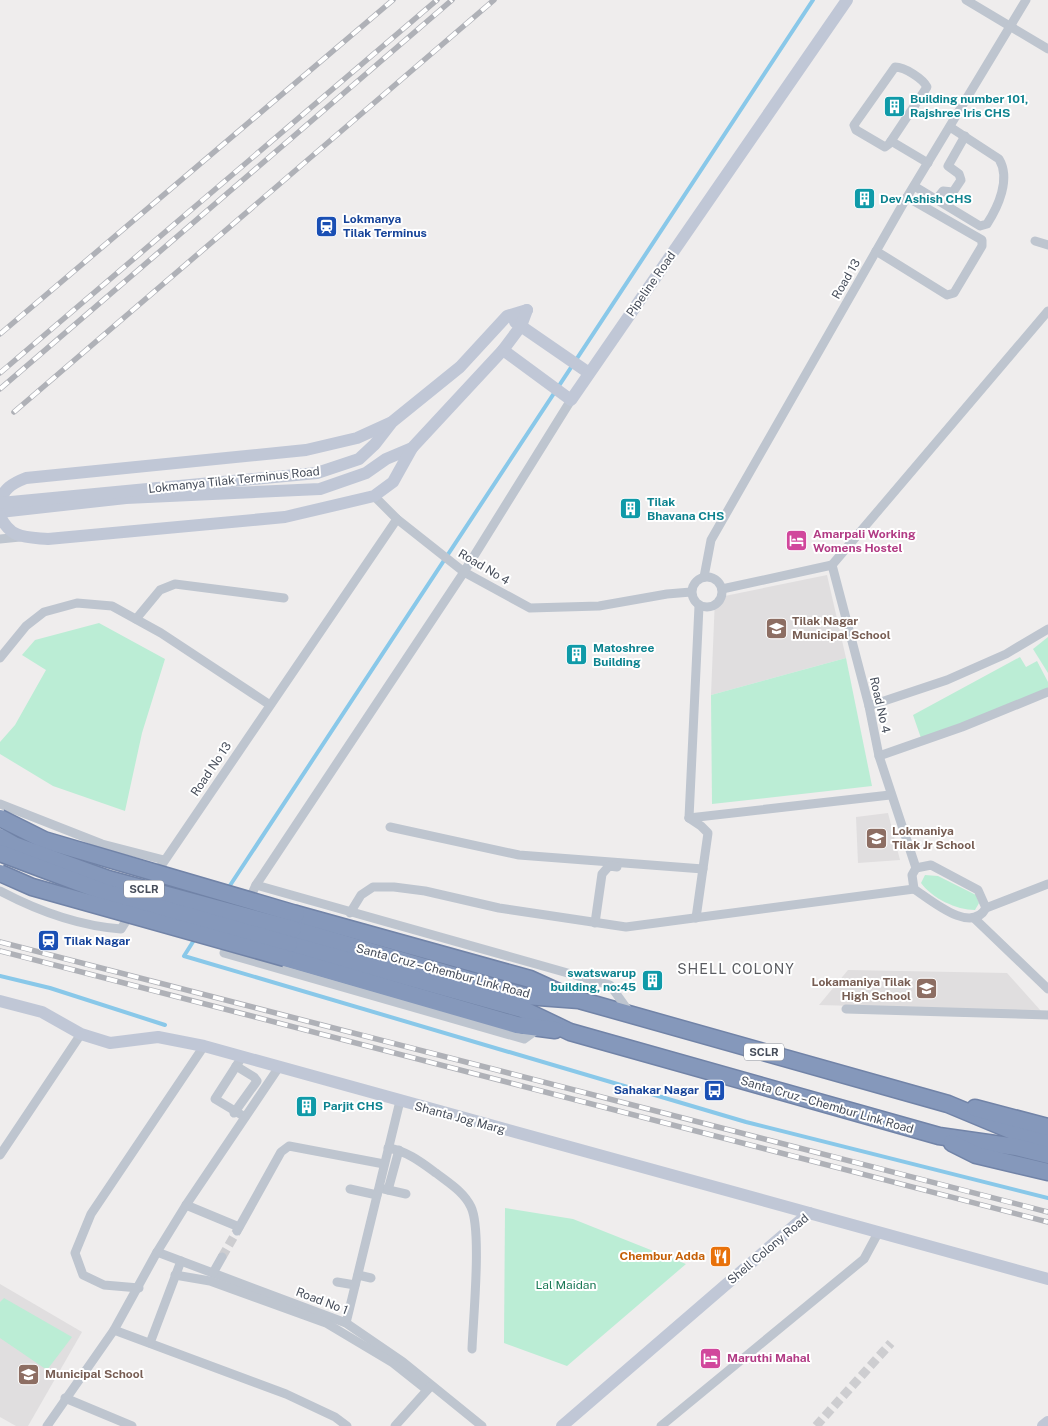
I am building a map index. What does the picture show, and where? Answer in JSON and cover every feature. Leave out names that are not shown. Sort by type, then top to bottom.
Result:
[{"type":"highway","points":[[0,818],[44,840],[518,1025],[570,1032]]},
{"type":"highway","name":"Santa Cruz – Chembur Link Road","points":[[0,837],[22,848],[108,879],[522,1009],[570,1032],[939,1136]]},
{"type":"highway","name":"Santa Cruz – Chembur Link Road","points":[[0,853],[104,892],[291,936],[525,996],[579,1000],[948,1104]]},
{"type":"highway","points":[[0,873],[32,887],[291,936]]},
{"type":"highway","points":[[948,1104],[992,1111],[1048,1127]]},
{"type":"highway","name":"SCLR","points":[[948,1104],[1020,1134],[1048,1141]]},
{"type":"highway","points":[[939,1136],[976,1155],[1048,1172]]},
{"type":"highway","name":"SCLR","points":[[939,1136],[1016,1147],[1048,1155]]},
{"type":"street","name":"Pipeline Road","points":[[539,1028],[524,1038],[224,953],[256,885],[571,400],[847,0]]},
{"type":"street","points":[[966,0],[1048,49]]},
{"type":"street","name":"Road 13","points":[[704,577],[711,540],[907,197],[1026,0]]},
{"type":"street","points":[[898,67],[924,83],[927,87],[891,142],[885,146],[856,130],[854,125],[893,69],[898,67]]},
{"type":"street","points":[[914,186],[980,226],[987,224],[999,205],[1001,199],[1002,162],[950,126]]},
{"type":"street","points":[[936,200],[943,191],[953,192],[961,180],[959,174],[948,166],[965,136]]},
{"type":"street","points":[[891,142],[928,163]]},
{"type":"street","points":[[876,251],[947,295],[954,293],[982,246],[982,240],[907,197]]},
{"type":"street","points":[[1036,241],[1048,245]]},
{"type":"street","name":"Lokmanya Tilak Terminus Road","points":[[0,503],[317,473],[333,469],[359,459],[375,444],[392,422],[460,367],[506,316],[527,310],[521,326],[503,350],[412,448],[386,459],[366,473],[320,489],[126,498],[0,512]]},
{"type":"street","points":[[722,589],[832,565],[1048,311]]},
{"type":"street","points":[[506,316],[590,374]]},
{"type":"street","points":[[503,350],[571,400]]},
{"type":"street","points":[[0,503],[1,495],[11,484],[26,478],[306,450],[357,438],[392,422]]},
{"type":"street","points":[[0,539],[20,537],[48,539],[285,518],[374,496],[394,482],[412,448]]},
{"type":"street","name":"Road No 4","points":[[374,496],[397,519],[461,570],[530,608],[599,606],[667,594],[691,592]]},
{"type":"street","points":[[0,516],[5,527],[20,537]]},
{"type":"street","name":"Road No 13","points":[[0,891],[87,924],[121,929],[164,860],[397,519]]},
{"type":"street","name":"Road No 4","points":[[832,565],[869,706],[879,756],[890,796],[916,868],[912,875],[914,889]]},
{"type":"street","points":[[689,818],[699,606],[691,592],[695,582],[704,577],[713,578],[722,589],[721,598],[715,606],[699,606]]},
{"type":"street","points":[[136,619],[160,590],[175,584],[284,598]]},
{"type":"street","points":[[1,654],[26,626],[44,612],[77,603],[112,606],[136,619],[270,704]]},
{"type":"street","points":[[869,706],[947,680],[1006,654],[1048,629]]},
{"type":"street","points":[[879,756],[962,728],[1048,692]]},
{"type":"street","points":[[689,818],[890,796]]},
{"type":"street","points":[[0,804],[102,844],[164,860]]},
{"type":"street","points":[[689,818],[708,833],[696,918]]},
{"type":"street","points":[[390,827],[520,855],[702,871]]},
{"type":"street","points":[[916,868],[930,865],[978,890],[986,908]]},
{"type":"street","points":[[595,922],[602,874],[609,866],[702,871]]},
{"type":"street","points":[[350,913],[361,895],[373,887],[394,887],[424,891],[499,908],[626,927],[914,889],[967,920],[975,919],[986,908],[1048,884]]},
{"type":"street","points":[[256,885],[610,985],[631,1015]]},
{"type":"street","points":[[975,919],[1048,989]]},
{"type":"street","points":[[0,1001],[42,1012],[81,1034],[0,1154]]},
{"type":"street","points":[[846,1009],[1048,1015]]},
{"type":"street","name":"Shanta Jog Marg","points":[[81,1034],[110,1043],[158,1037],[204,1046],[239,1061],[279,1067],[809,1213]]},
{"type":"street","points":[[138,1288],[104,1285],[82,1275],[75,1253],[91,1214],[204,1046]]},
{"type":"street","points":[[234,1113],[257,1081],[239,1061],[215,1099],[234,1113],[245,1117]]},
{"type":"street","points":[[47,1426],[114,1330],[157,1252],[186,1205],[279,1067]]},
{"type":"street","points":[[381,1191],[384,1164],[400,1101]]},
{"type":"street","points":[[186,1205],[238,1229],[281,1152],[288,1146],[384,1164]]},
{"type":"street","points":[[388,1148],[399,1150],[420,1160],[459,1191],[474,1215],[476,1235],[472,1350]]},
{"type":"street","points":[[346,1323],[381,1191],[399,1150]]},
{"type":"street","points":[[350,1189],[406,1194]]},
{"type":"street","name":"Shell Colony Road","points":[[562,1426],[809,1213],[1048,1279]]},
{"type":"street","points":[[661,1426],[864,1260],[878,1233]]},
{"type":"street","name":"Road No 1","points":[[157,1252],[346,1323],[404,1362],[430,1388],[482,1426]]},
{"type":"street","points":[[213,1273],[222,1256]]},
{"type":"street","points":[[150,1343],[181,1261]]},
{"type":"street","points":[[175,1275],[210,1281],[326,1323],[393,1363],[430,1388],[395,1426]]},
{"type":"street","points":[[358,1275],[371,1278]]},
{"type":"street","points":[[337,1282],[355,1285]]},
{"type":"street","points":[[114,1330],[286,1394],[335,1417],[347,1426]]},
{"type":"street","points":[[65,1398],[132,1426]]},
{"type":"street","points":[[1043,1426],[1048,1422]]},
{"type":"shaded area","name":"Tilak Nagar Municipal School","points":[[827,575],[846,658],[711,695],[715,598]]},
{"type":"shaded area","name":"Lokmaniya Tilak Jr School","points":[[888,813],[900,860],[858,863],[856,817]]},
{"type":"shaded area","name":"Lokamaniya Tilak High School","points":[[848,970],[1007,973],[1041,1011],[819,1005]]},
{"type":"shaded area","name":"Municipal School","points":[[0,1284],[82,1332],[28,1426],[16,1426],[0,1417]]},
{"type":"green space","points":[[99,623],[165,659],[142,733],[125,811],[53,786],[0,754],[0,742],[15,725],[46,670],[22,655],[35,640]]},
{"type":"green space","points":[[1048,637],[1048,673],[1033,649]]},
{"type":"green space","points":[[1020,657],[1026,667],[1037,661],[1048,682],[1048,688],[922,741],[913,715]]},
{"type":"green space","points":[[846,658],[872,786],[712,804],[711,695]]},
{"type":"green space","points":[[925,875],[938,876],[976,895],[979,903],[975,910],[960,908],[931,894],[921,883]]},
{"type":"green space","name":"Lal Maidan","points":[[505,1208],[573,1219],[686,1264],[567,1366],[504,1343]]},
{"type":"green space","points":[[4,1298],[72,1337],[47,1370],[0,1338],[0,1302]]},
{"type":"waterway","points":[[227,890],[813,0]]},
{"type":"waterway","points":[[196,937],[184,956],[746,1122],[1048,1198]]},
{"type":"waterway","points":[[0,976],[50,988],[165,1025]]},
{"type":"tunnel","points":[[222,1257],[237,1231]]},
{"type":"tunnel","points":[[816,1426],[891,1343]]},
{"type":"railway","points":[[0,334],[393,0]]},
{"type":"railway","points":[[0,373],[437,0]]},
{"type":"railway","points":[[0,389],[452,0]]},
{"type":"railway","points":[[14,412],[494,0]]},
{"type":"railway","points":[[0,942],[1048,1212]]},
{"type":"railway","points":[[0,951],[1048,1222]]},
{"type":"place","name":"Building number 101, Rajshree Iris CHS","points":[[894,106]]},
{"type":"place","name":"Dev Ashish CHS","points":[[864,199]]},
{"type":"place","name":"Lokmanya Tilak Terminus","points":[[327,226]]},
{"type":"place","name":"Tilak Bhavana CHS","points":[[631,509]]},
{"type":"place","name":"Amarpali Working Womens Hostel","points":[[797,541]]},
{"type":"place","name":"Tilak Nagar Municipal School","points":[[776,628]]},
{"type":"place","name":"Matoshree Building","points":[[577,655]]},
{"type":"place","name":"Lokmaniya Tilak Jr School","points":[[876,838]]},
{"type":"place","name":"Tilak Nagar","points":[[48,941]]},
{"type":"place","name":"swatswarup building, no:45","points":[[652,980]]},
{"type":"place","name":"Lokamaniya Tilak High School","points":[[927,989]]},
{"type":"place","name":"Sahakar Nagar","points":[[715,1090]]},
{"type":"place","name":"Parjit CHS","points":[[307,1106]]},
{"type":"place","name":"Chembur Adda","points":[[721,1256]]},
{"type":"place","name":"Maruthi Mahal","points":[[711,1358]]},
{"type":"place","name":"Municipal School","points":[[29,1374]]},
{"type":"district","name":"SHELL COLONY","points":[[736,969]]}]
